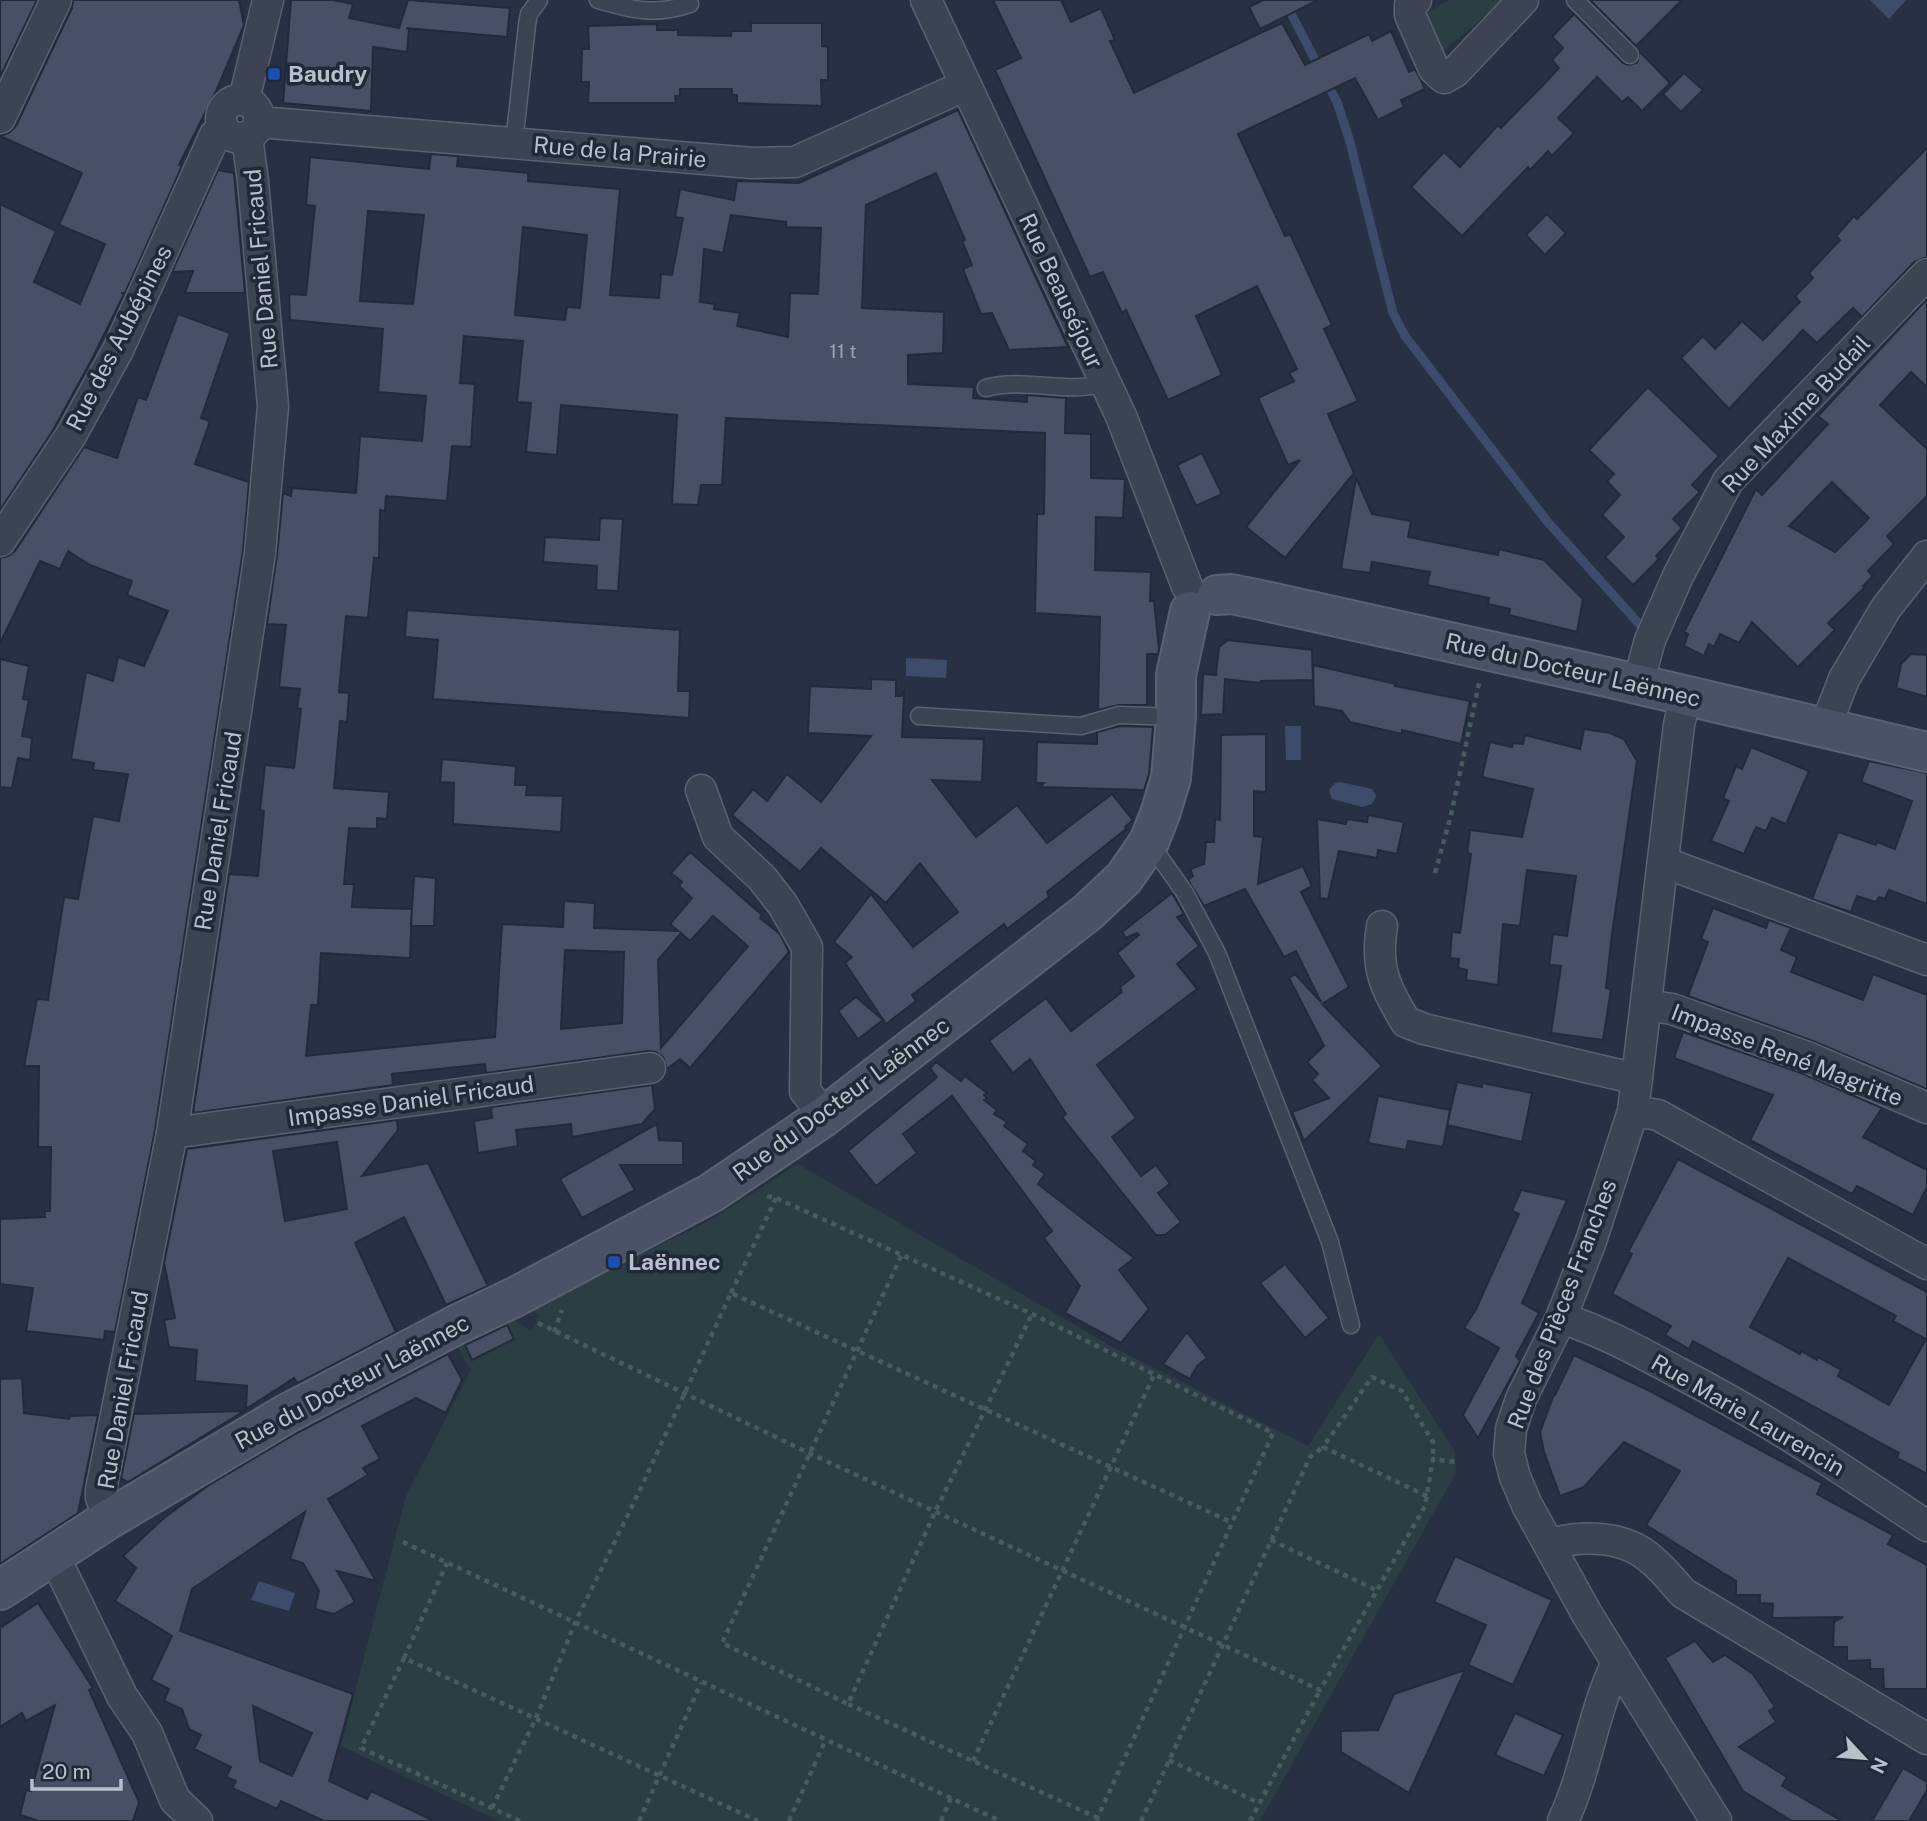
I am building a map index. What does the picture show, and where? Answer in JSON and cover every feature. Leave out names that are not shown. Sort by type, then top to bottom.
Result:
[{"type":"street","points":[[0,118],[56,0]]},
{"type":"street","points":[[243,121],[268,0]]},
{"type":"street","name":"Rue Beauséjour","points":[[926,0],[1121,416],[1198,597]]},
{"type":"street","points":[[1416,0],[1410,5],[1410,15],[1434,69],[1444,78],[1455,72],[1522,0]]},
{"type":"street","name":"Rue de la Prairie","points":[[243,121],[752,163],[795,162],[964,86]]},
{"type":"street","name":"Rue des Aubépines","points":[[0,541],[69,438],[118,350],[215,135],[243,121]]},
{"type":"street","name":"Rue Daniel Fricaud","points":[[109,1519],[101,1497],[102,1490],[172,1133],[260,553],[270,456],[272,394],[255,195],[243,121]]},
{"type":"street","name":"Rue Maxime Budail","points":[[1638,684],[1650,640],[1678,576],[1727,481],[1927,274]]},
{"type":"street","points":[[1825,728],[1844,678],[1886,608],[1927,556]]},
{"type":"street","name":"Rue du Docteur Laënnec","points":[[0,1590],[109,1519],[286,1414],[515,1297],[711,1192],[825,1116],[1088,912],[1124,878],[1149,842],[1171,778],[1176,675],[1198,597],[1231,594],[1261,600],[1927,752]]},
{"type":"street","name":"Rue des Pièces Franches","points":[[1686,695],[1679,725],[1633,1111],[1591,1241],[1561,1318],[1521,1399],[1511,1429],[1509,1454],[1527,1505],[1587,1614],[1716,1821]]},
{"type":"street","points":[[701,790],[718,837],[761,878],[783,905],[807,947],[805,1091],[825,1116]]},
{"type":"street","points":[[1663,862],[1927,960]]},
{"type":"street","points":[[1382,926],[1379,946],[1380,971],[1406,1022],[1424,1029],[1637,1079]]},
{"type":"street","name":"Impasse René Magritte","points":[[1646,1005],[1672,1009],[1807,1057],[1927,1108]]},
{"type":"street","name":"Impasse Daniel Fricaud","points":[[172,1133],[650,1068]]},
{"type":"street","points":[[1633,1111],[1658,1115],[1927,1264]]},
{"type":"street","name":"Rue Marie Laurencin","points":[[1561,1318],[1637,1351],[1745,1407],[1927,1526]]},
{"type":"street","points":[[1550,1544],[1565,1540],[1598,1538],[1625,1545],[1651,1558],[1683,1592],[1927,1739]]},
{"type":"street","points":[[54,1556],[122,1696],[147,1733],[175,1800],[197,1821]]},
{"type":"street","points":[[1563,1821],[1579,1781],[1606,1687],[1617,1663]]},
{"type":"lane","points":[[598,0],[637,11],[657,11],[690,4]]},
{"type":"lane","points":[[1575,0],[1630,55]]},
{"type":"lane","points":[[514,143],[524,39],[533,1]]},
{"type":"lane","points":[[986,388],[1015,383],[1089,388],[1105,383]]},
{"type":"lane","points":[[919,716],[1081,726],[1119,715],[1176,717]]},
{"type":"lane","points":[[1149,842],[1185,893],[1217,953],[1330,1242],[1351,1325]]},
{"type":"path","points":[[1435,873],[1451,815],[1481,671]]},
{"type":"path","points":[[764,1196],[776,1198],[1032,1314],[1273,1433],[1097,1819],[722,1643],[902,1256]]},
{"type":"path","points":[[492,1808],[536,1718],[575,1623],[776,1198]]},
{"type":"path","points":[[731,1293],[1233,1523]]},
{"type":"path","points":[[515,1297],[526,1316],[554,1332],[1320,1690]]},
{"type":"path","points":[[554,1332],[563,1307]]},
{"type":"path","points":[[848,1704],[935,1512],[1032,1314]]},
{"type":"path","points":[[973,1761],[1154,1375]]},
{"type":"path","points":[[1141,1821],[1310,1457],[1323,1447],[1372,1377],[1402,1391],[1433,1442],[1433,1459],[1425,1506],[1320,1690],[1250,1821]]},
{"type":"path","points":[[1323,1447],[1427,1496]]},
{"type":"path","points":[[1433,1459],[1456,1462]]},
{"type":"path","points":[[1271,1540],[1376,1590]]},
{"type":"path","points":[[403,1542],[1000,1821]]},
{"type":"path","points":[[447,1563],[361,1748],[520,1821]]},
{"type":"path","points":[[404,1658],[758,1821]]},
{"type":"path","points":[[639,1821],[701,1683]]},
{"type":"path","points":[[789,1821],[827,1740]]},
{"type":"path","points":[[1169,1760],[1259,1803]]},
{"type":"path","points":[[941,1821],[951,1798]]},
{"type":"shaded area","points":[[1450,0],[1504,0],[1443,51],[1439,49],[1424,14]]},
{"type":"shaded area","points":[[798,1164],[1109,1345],[1308,1446],[1379,1334],[1455,1452],[1456,1473],[1260,1821],[499,1821],[341,1746],[406,1496],[471,1370],[457,1347],[513,1319],[531,1331],[539,1315],[531,1310],[716,1217]]},
{"type":"water","points":[[1870,0],[1906,0],[1889,19]]},
{"type":"water","points":[[906,658],[947,660],[946,678],[906,676]]},
{"type":"water","points":[[1285,726],[1301,726],[1301,760],[1286,760]]},
{"type":"water","points":[[1335,783],[1372,789],[1376,796],[1372,804],[1362,807],[1332,799],[1329,790]]},
{"type":"water","points":[[259,1581],[295,1593],[289,1611],[251,1600]]},
{"type":"building","points":[[0,0],[37,0],[0,77]]},
{"type":"building","points":[[73,0],[239,0],[244,25],[218,87],[179,165],[182,166],[125,293],[121,293],[124,294],[92,359],[52,432],[0,510],[0,204],[56,231],[34,282],[80,304],[105,244],[59,225],[82,173],[0,136],[9,133],[16,126],[72,8]]},
{"type":"building","points":[[291,0],[333,0],[353,4],[349,18],[399,28],[408,0],[510,8],[507,37],[406,28],[409,29],[407,52],[373,47],[371,111],[283,103]]},
{"type":"building","points":[[993,0],[1061,0],[1071,22],[1101,8],[1115,40],[1110,41],[1134,93],[1282,23],[1305,65],[1369,34],[1372,41],[1391,31],[1409,72],[1415,69],[1421,80],[1425,89],[1401,100],[1404,107],[1378,120],[1355,78],[1238,134],[1285,236],[1290,234],[1332,325],[1324,329],[1358,401],[1328,414],[1354,473],[1285,558],[1246,527],[1300,460],[1288,465],[1258,398],[1294,381],[1289,373],[1297,369],[1257,286],[1196,316],[1222,375],[1168,400],[1126,310],[1122,313],[1103,272],[1090,277],[995,70],[1021,58]]},
{"type":"building","points":[[1263,0],[1318,0],[1260,29],[1249,7]]},
{"type":"building","points":[[1590,0],[1682,0],[1636,46]]},
{"type":"building","points":[[1574,14],[1623,63],[1637,63],[1640,52],[1670,83],[1642,111],[1628,97],[1622,102],[1597,77],[1558,118],[1574,133],[1552,156],[1548,151],[1530,170],[1528,167],[1462,236],[1411,187],[1444,152],[1460,167],[1498,125],[1501,128],[1544,84],[1559,68],[1552,60],[1563,48],[1552,37]]},
{"type":"building","points":[[751,23],[822,23],[822,46],[828,47],[828,80],[821,80],[822,106],[737,103],[737,95],[732,95],[732,89],[680,89],[680,96],[675,96],[676,103],[588,103],[589,82],[581,82],[582,49],[589,49],[588,26],[657,24],[657,30],[678,30],[678,35],[731,36],[731,31],[751,31]]},
{"type":"building","points":[[1684,73],[1703,90],[1681,112],[1663,94]]},
{"type":"building","points":[[958,110],[1068,347],[1009,350],[992,313],[981,314],[963,269],[972,265],[962,241],[965,240],[936,173],[866,205],[862,308],[944,312],[943,353],[908,355],[908,384],[974,387],[973,398],[1027,402],[1027,395],[1066,398],[1065,433],[1091,434],[1091,478],[1125,479],[1123,518],[1096,517],[1095,570],[1151,572],[1150,601],[1154,601],[1159,649],[1158,654],[1147,654],[1147,705],[1119,705],[1098,710],[1100,617],[1035,613],[1037,514],[1044,514],[1045,433],[726,418],[722,485],[701,485],[698,505],[672,504],[677,415],[561,405],[557,455],[526,452],[531,403],[517,402],[523,341],[464,336],[460,383],[475,384],[471,447],[452,446],[447,501],[386,496],[385,511],[380,510],[379,558],[374,558],[368,618],[346,616],[339,692],[349,693],[347,722],[340,721],[334,788],[389,792],[387,819],[377,818],[377,829],[349,828],[344,884],[354,884],[352,907],[412,909],[410,958],[321,953],[318,1005],[311,1005],[306,1056],[495,1037],[502,924],[563,927],[564,901],[595,903],[594,928],[678,931],[670,924],[692,898],[679,886],[682,882],[671,873],[690,852],[762,915],[760,918],[780,934],[789,952],[690,1068],[680,1059],[667,1069],[663,1057],[648,1051],[486,1073],[485,1064],[392,1074],[393,1085],[193,1113],[229,874],[258,876],[264,811],[260,810],[265,765],[294,768],[301,709],[297,708],[300,689],[279,687],[286,625],[267,624],[283,493],[291,496],[292,488],[356,493],[360,436],[422,441],[426,396],[378,392],[383,329],[290,320],[289,294],[306,295],[315,206],[306,205],[310,157],[429,169],[431,154],[458,156],[457,166],[528,173],[528,181],[620,189],[610,295],[659,298],[661,274],[672,275],[683,218],[675,217],[680,189],[734,200],[737,181],[799,183]],"holes":[[[368,211],[424,215],[413,304],[360,301]],[[731,215],[786,222],[786,227],[821,228],[818,294],[790,293],[788,337],[737,326],[740,313],[714,309],[715,304],[700,302],[704,249],[723,253]],[[523,227],[587,235],[580,308],[567,307],[565,320],[515,315]],[[713,916],[748,946],[661,1048],[658,960],[681,933],[690,941]],[[565,950],[624,952],[622,1023],[561,1029]]]},
{"type":"building","points":[[1927,148],[1927,257],[1914,262],[1862,317],[1853,308],[1817,343],[1803,330],[1729,409],[1681,358],[1703,336],[1715,349],[1742,321],[1763,340],[1800,302],[1795,296],[1813,278],[1809,273],[1840,240],[1836,236],[1854,216],[1857,219]]},
{"type":"building","points":[[218,170],[234,173],[245,293],[185,293],[193,271],[172,272]]},
{"type":"building","points":[[1547,214],[1566,233],[1545,255],[1526,235]]},
{"type":"building","points":[[1927,299],[1927,387],[1911,372],[1880,405],[1927,449],[1927,496],[1887,536],[1894,544],[1868,571],[1873,576],[1828,623],[1835,630],[1798,667],[1752,622],[1739,643],[1720,634],[1714,647],[1709,644],[1704,656],[1684,646],[1688,634],[1684,632],[1756,489],[1762,495],[1828,424],[1818,416]],"holes":[[[1832,482],[1869,518],[1835,552],[1789,526]]]},
{"type":"building","points":[[178,314],[230,333],[201,418],[210,421],[195,464],[249,482],[243,551],[155,1130],[115,1332],[105,1331],[104,1340],[26,1331],[33,1288],[0,1284],[0,1219],[45,1217],[45,1211],[50,1211],[51,1147],[38,1147],[39,1066],[24,1066],[37,999],[48,1000],[64,897],[78,899],[93,816],[119,821],[128,774],[93,770],[94,763],[71,759],[86,672],[113,681],[118,657],[144,666],[168,611],[127,595],[132,581],[90,565],[68,551],[60,569],[40,561],[0,643],[0,558],[15,551],[84,447],[117,458],[138,397],[146,400]]},
{"type":"building","points":[[1648,387],[1719,456],[1692,485],[1700,492],[1673,519],[1682,528],[1656,556],[1659,559],[1633,585],[1605,557],[1624,537],[1602,515],[1620,495],[1607,481],[1614,474],[1589,450]]},
{"type":"building","points":[[1202,453],[1222,494],[1196,506],[1177,465]]},
{"type":"building","points":[[1356,478],[1372,514],[1411,521],[1408,537],[1498,555],[1499,549],[1544,560],[1583,599],[1577,632],[1509,615],[1510,609],[1488,604],[1489,598],[1427,585],[1430,572],[1372,562],[1370,573],[1341,569]]},
{"type":"building","points":[[600,518],[623,519],[618,591],[596,590],[597,566],[543,562],[545,537],[599,540]]},
{"type":"building","points":[[407,610],[680,630],[678,691],[690,691],[689,718],[433,699],[438,640],[405,637]]},
{"type":"building","points":[[1228,640],[1312,650],[1313,680],[1261,683],[1225,679],[1223,714],[1201,715],[1203,674],[1216,675],[1219,647]]},
{"type":"building","points":[[1911,654],[1927,655],[1927,697],[1896,688],[1901,664]]},
{"type":"building","points":[[0,659],[29,666],[23,699],[29,700],[22,736],[32,738],[30,760],[18,758],[12,788],[0,787]]},
{"type":"building","points":[[1313,665],[1396,684],[1395,686],[1470,701],[1461,744],[1402,730],[1402,734],[1350,722],[1342,711],[1314,706]]},
{"type":"building","points":[[871,679],[896,680],[896,696],[901,696],[904,692],[902,737],[984,739],[982,782],[932,780],[976,837],[1017,805],[1047,843],[1112,794],[1133,820],[1126,829],[1047,892],[1049,897],[1007,929],[1004,924],[912,995],[916,1001],[886,1024],[845,963],[852,957],[834,942],[871,894],[913,947],[958,912],[920,863],[886,903],[821,848],[800,872],[732,815],[753,789],[767,801],[787,774],[821,802],[871,736],[808,733],[810,686],[871,689]]},
{"type":"building","points":[[1120,726],[1153,727],[1149,774],[1144,790],[1040,787],[1044,783],[1036,783],[1037,742],[1097,744],[1097,732]]},
{"type":"building","points":[[1584,729],[1610,733],[1624,739],[1637,761],[1612,934],[1606,988],[1611,989],[1603,1040],[1551,1033],[1561,966],[1549,965],[1553,934],[1567,936],[1576,876],[1527,870],[1520,926],[1503,924],[1498,985],[1466,980],[1467,970],[1458,968],[1459,959],[1450,958],[1452,932],[1460,933],[1471,854],[1467,853],[1470,830],[1522,837],[1533,789],[1482,777],[1490,742],[1512,747],[1513,743],[1523,744],[1525,735],[1580,749]]},
{"type":"building","points":[[1266,734],[1266,792],[1254,791],[1254,836],[1263,837],[1258,884],[1303,866],[1312,886],[1301,892],[1349,987],[1322,1004],[1382,1066],[1304,1141],[1292,1112],[1329,1098],[1312,1080],[1318,1074],[1307,1062],[1324,1046],[1289,978],[1295,974],[1321,1002],[1296,951],[1284,957],[1245,889],[1204,906],[1188,880],[1193,876],[1190,869],[1204,864],[1206,842],[1214,842],[1215,819],[1220,820],[1221,735]]},
{"type":"building","points":[[1751,747],[1809,771],[1786,824],[1772,818],[1766,831],[1756,827],[1744,854],[1711,841],[1729,801],[1723,798],[1736,766],[1742,769]]},
{"type":"building","points":[[442,759],[516,766],[515,785],[527,785],[526,795],[563,796],[561,832],[453,824],[454,783],[440,782]]},
{"type":"building","points":[[1869,761],[1927,773],[1927,904],[1889,890],[1885,899],[1879,897],[1876,902],[1857,896],[1851,912],[1812,899],[1838,832],[1895,849],[1912,801],[1861,782]]},
{"type":"building","points":[[1368,815],[1404,822],[1397,854],[1378,850],[1377,858],[1339,851],[1328,899],[1320,898],[1317,819],[1346,824],[1347,819],[1367,822]]},
{"type":"building","points":[[414,876],[436,878],[434,926],[411,926]]},
{"type":"building","points":[[1172,893],[1184,914],[1177,917],[1199,946],[1177,964],[1197,989],[1097,1065],[1136,1118],[1112,1137],[1141,1176],[1156,1165],[1170,1184],[1158,1193],[1181,1222],[1165,1235],[1156,1235],[1062,1117],[1066,1114],[1030,1059],[1013,1073],[989,1041],[1046,998],[1071,1031],[1122,992],[1120,987],[1134,976],[1117,953],[1139,935],[1137,933],[1126,938],[1122,932]]},
{"type":"building","points":[[1713,908],[1766,928],[1769,920],[1791,928],[1781,950],[1797,957],[1791,972],[1863,1000],[1873,974],[1927,995],[1927,1089],[1813,1041],[1688,996],[1708,942],[1701,939]]},
{"type":"building","points":[[856,997],[883,1020],[858,1039],[838,1011]]},
{"type":"building","points":[[1683,1032],[1801,1073],[1882,1108],[1863,1137],[1927,1170],[1927,1187],[1913,1215],[1857,1186],[1852,1194],[1750,1140],[1773,1095],[1674,1058]]},
{"type":"building","points":[[936,1062],[961,1081],[965,1076],[987,1093],[984,1100],[997,1110],[994,1114],[1007,1122],[1004,1126],[1028,1144],[1023,1151],[1036,1161],[1033,1165],[1045,1174],[1038,1184],[1134,1258],[1119,1270],[1149,1309],[1121,1343],[1065,1313],[1080,1286],[1044,1238],[1052,1231],[952,1096],[903,1134],[917,1153],[876,1186],[848,1151],[937,1077],[930,1068]]},
{"type":"building","points":[[1457,1082],[1482,1087],[1482,1083],[1532,1093],[1522,1142],[1447,1125]]},
{"type":"building","points":[[652,1085],[655,1109],[642,1124],[572,1137],[571,1124],[516,1130],[518,1146],[478,1153],[474,1121],[492,1118],[491,1107]]},
{"type":"building","points":[[1378,1096],[1450,1110],[1443,1147],[1408,1141],[1406,1150],[1368,1143]]},
{"type":"building","points":[[397,1120],[398,1130],[362,1176],[428,1163],[488,1286],[446,1305],[404,1217],[355,1243],[396,1332],[298,1383],[294,1378],[246,1409],[247,1386],[195,1381],[197,1350],[169,1347],[164,1320],[175,1318],[164,1263],[187,1149]],"holes":[[[337,1142],[347,1209],[285,1221],[273,1151]]]},
{"type":"building","points":[[657,1124],[659,1140],[683,1141],[683,1165],[620,1165],[635,1190],[582,1218],[560,1179]]},
{"type":"building","points":[[1678,1159],[1927,1292],[1927,1474],[1897,1458],[1899,1453],[1693,1341],[1689,1349],[1665,1335],[1671,1326],[1612,1294],[1632,1254],[1628,1252]],"holes":[[[1788,1258],[1896,1316],[1893,1321],[1926,1339],[1889,1405],[1838,1376],[1841,1370],[1818,1357],[1817,1360],[1801,1351],[1800,1354],[1750,1327]]]},
{"type":"building","points":[[1521,1190],[1567,1200],[1522,1303],[1539,1313],[1516,1356],[1520,1361],[1478,1438],[1463,1415],[1499,1348],[1464,1328],[1476,1309],[1519,1214],[1512,1211]]},
{"type":"building","points":[[1285,1264],[1329,1318],[1305,1338],[1260,1283]]},
{"type":"building","points":[[507,1325],[514,1339],[472,1360],[465,1345]]},
{"type":"building","points":[[1187,1332],[1207,1358],[1197,1366],[1190,1379],[1163,1364]]},
{"type":"building","points":[[448,1354],[462,1380],[446,1413],[416,1398],[362,1426],[380,1459],[363,1468],[368,1475],[328,1499],[376,1581],[337,1571],[355,1602],[334,1614],[315,1609],[319,1591],[303,1563],[290,1559],[305,1512],[192,1589],[180,1631],[353,1694],[329,1781],[367,1799],[371,1791],[434,1821],[324,1821],[281,1801],[277,1809],[232,1788],[236,1781],[226,1777],[231,1767],[194,1749],[201,1735],[189,1729],[182,1709],[164,1701],[169,1689],[151,1680],[172,1636],[115,1601],[136,1568],[123,1556],[164,1518],[209,1485],[297,1433]],"holes":[[[253,1706],[312,1733],[292,1776],[260,1761]]]},
{"type":"building","points":[[1574,1355],[1650,1391],[1822,1483],[1817,1494],[1893,1535],[1888,1544],[1927,1565],[1927,1689],[1884,1689],[1883,1669],[1870,1669],[1870,1660],[1847,1661],[1847,1647],[1833,1647],[1834,1622],[1843,1617],[1772,1618],[1773,1604],[1760,1603],[1760,1595],[1736,1595],[1736,1581],[1646,1525],[1680,1471],[1624,1442],[1584,1487],[1560,1496],[1544,1452],[1540,1432],[1554,1394]]},
{"type":"building","points":[[22,1378],[24,1413],[69,1419],[70,1416],[98,1415],[78,1513],[0,1564],[0,1379]]},
{"type":"building","points":[[244,1411],[128,1482],[121,1478],[134,1414]]},
{"type":"building","points":[[1455,1556],[1552,1600],[1513,1685],[1468,1665],[1486,1625],[1434,1602]]},
{"type":"building","points":[[38,1603],[93,1688],[89,1690],[139,1802],[133,1821],[39,1821],[20,1815],[26,1790],[31,1791],[55,1705],[26,1721],[22,1713],[0,1727],[0,1628]]},
{"type":"building","points":[[1695,1641],[1713,1662],[1725,1655],[1753,1674],[1775,1707],[1769,1711],[1776,1722],[1739,1747],[1787,1777],[1782,1786],[1842,1821],[1792,1821],[1743,1791],[1665,1658]]},
{"type":"building","points":[[1465,1670],[1409,1793],[1341,1752],[1341,1731],[1378,1730],[1394,1694]]},
{"type":"building","points":[[1515,1713],[1563,1735],[1544,1776],[1495,1755]]},
{"type":"building","points":[[1903,1768],[1927,1782],[1927,1790],[1909,1821],[1872,1821]]},
{"type":"waterway","points":[[1284,0],[1337,102],[1350,142],[1393,313],[1405,336],[1546,520],[1640,625]]},
{"type":"place","name":"Baudry","points":[[274,74]]},
{"type":"place","name":"Laënnec","points":[[614,1262]]}]
